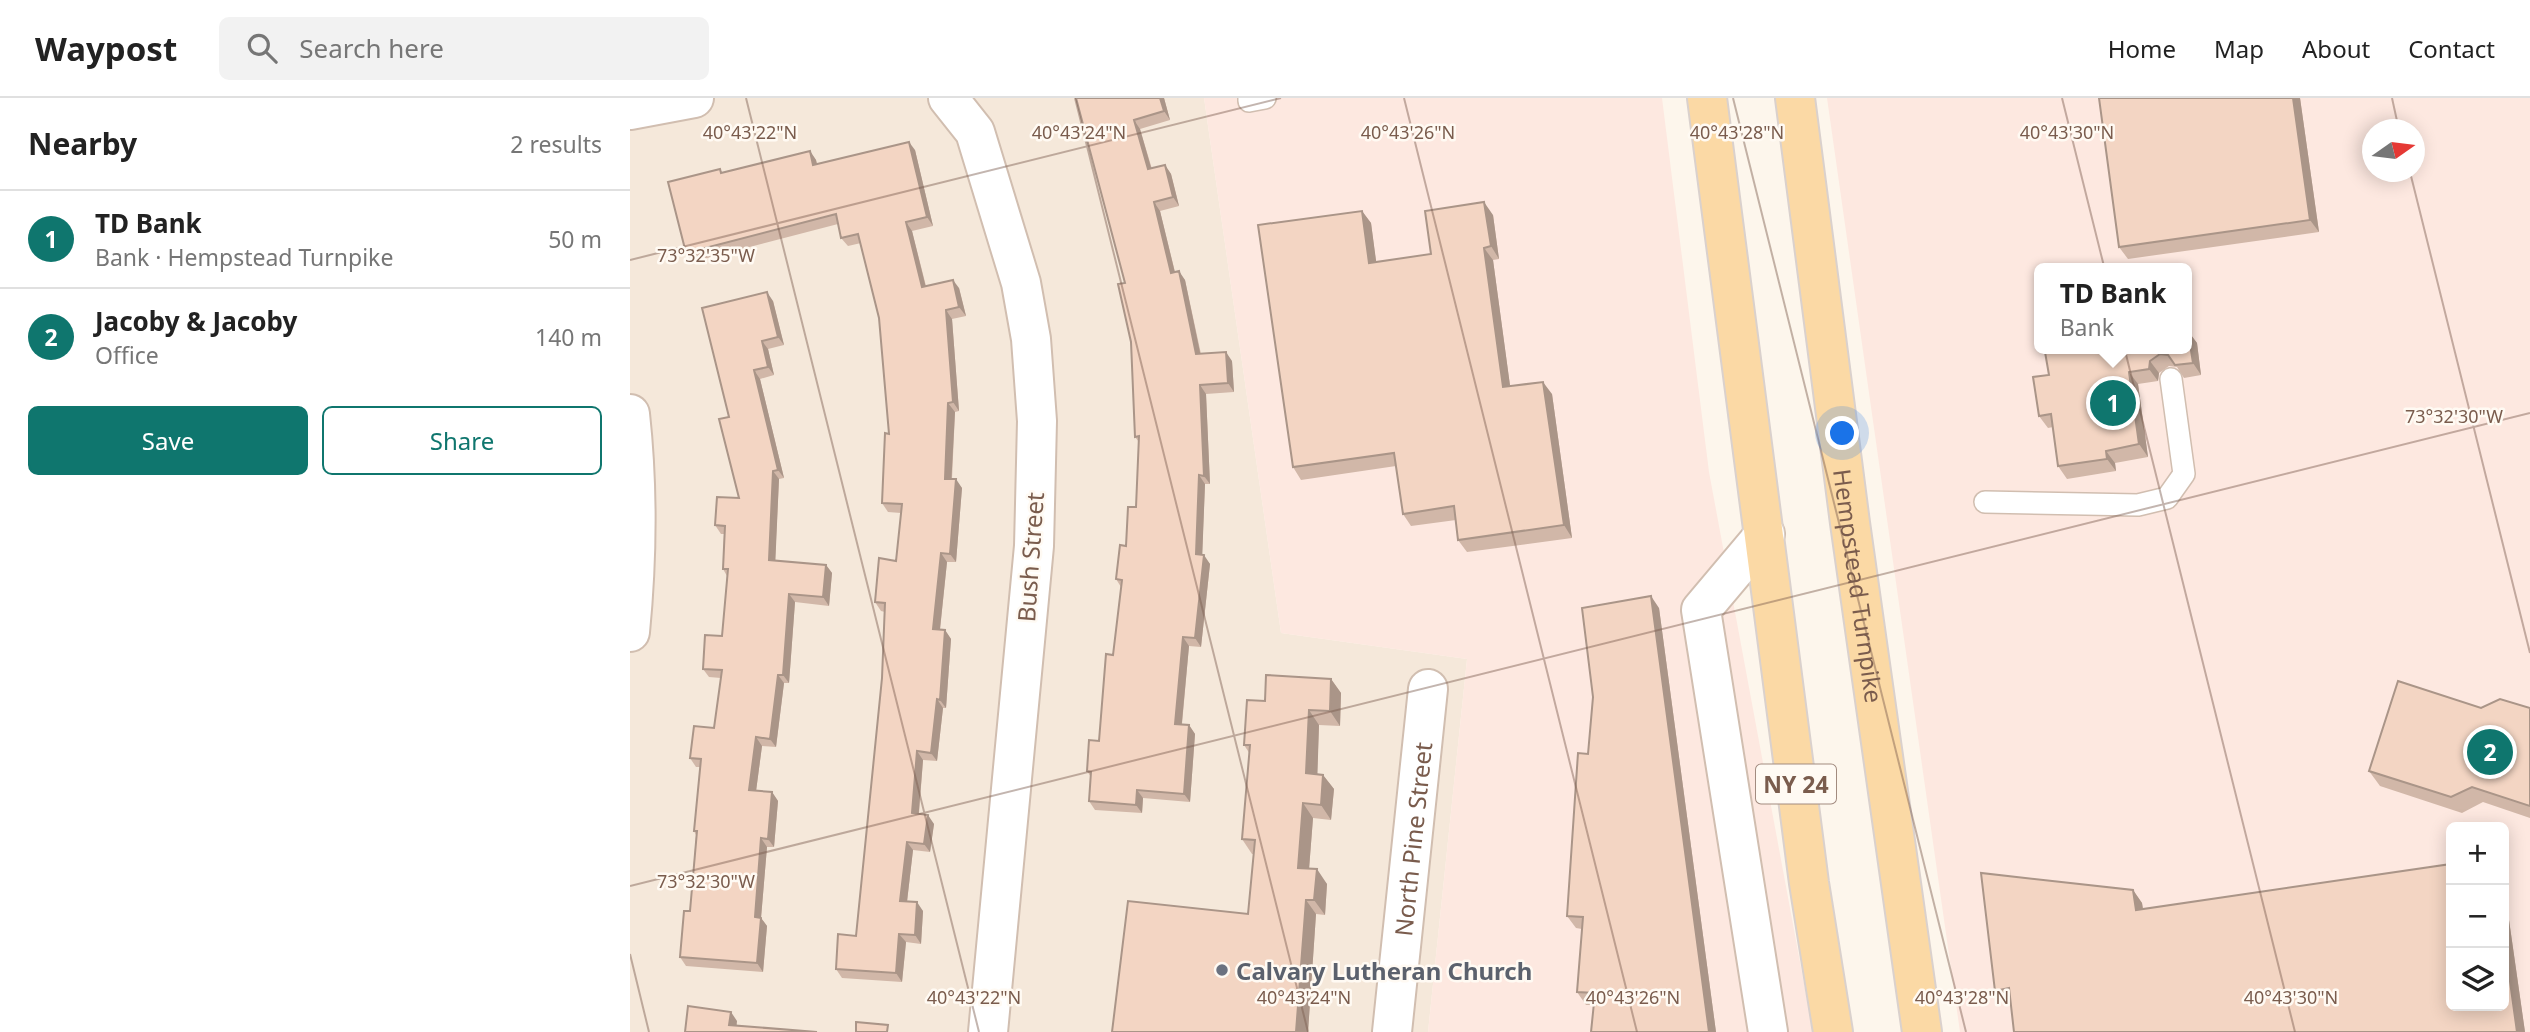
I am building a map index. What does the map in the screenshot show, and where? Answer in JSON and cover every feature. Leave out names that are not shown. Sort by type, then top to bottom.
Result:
[{"type":"main road","name":"NY 24","points":[[1707,98],[1809,883],[1833,1032]]},
{"type":"main road","name":"Hempstead Turnpike","points":[[1794,98],[1853,550],[1922,1032]]},
{"type":"main road","points":[[1809,883],[1847,1032]]},
{"type":"street","points":[[630,110],[694,98]]},
{"type":"street","name":"Bush Street","points":[[947,98],[975,132],[1021,283],[1031,339],[1037,421],[1034,546],[988,1032]]},
{"type":"street","points":[[630,414],[636,467],[634,586],[630,632]]},
{"type":"street","points":[[1765,534],[1701,610],[1768,1032]]},
{"type":"street","name":"North Pine Street","points":[[1392,1032],[1428,689]]},
{"type":"lane","points":[[1248,98],[1249,101],[1265,98]]},
{"type":"lane","points":[[1985,502],[2138,505],[2167,498],[2184,474],[2171,379]]},
{"type":"shaded area","points":[[630,98],[1204,98],[1281,633],[1467,659],[1428,1032],[630,1032]]},
{"type":"shaded area","points":[[1204,98],[1662,98],[1709,472],[1813,1032],[1428,1032],[1467,659],[1281,633]]},
{"type":"shaded area","points":[[1827,98],[2530,98],[2530,1032],[1960,1032]]},
{"type":"building","points":[[1076,98],[1160,98],[1164,111],[1134,120],[1148,169],[1165,165],[1173,197],[1154,202],[1171,273],[1179,271],[1196,354],[1226,352],[1228,383],[1200,385],[1204,476],[1199,475],[1196,554],[1204,555],[1195,638],[1183,637],[1175,724],[1189,725],[1184,794],[1137,790],[1136,805],[1089,801],[1089,740],[1099,741],[1106,654],[1113,655],[1122,580],[1116,579],[1120,545],[1126,546],[1128,507],[1136,507],[1139,436],[1135,437],[1131,342],[1118,284],[1125,283]]},
{"type":"building","points":[[2099,98],[2293,98],[2310,220],[2119,247]]},
{"type":"building","points":[[909,142],[927,217],[906,222],[922,287],[953,280],[959,307],[946,310],[953,402],[948,403],[945,479],[956,479],[950,554],[941,553],[933,629],[945,630],[940,700],[937,699],[931,753],[917,751],[912,813],[928,815],[924,844],[907,842],[900,901],[917,902],[915,935],[899,934],[896,973],[836,969],[838,934],[856,936],[882,678],[885,603],[875,602],[879,558],[896,561],[902,504],[882,503],[885,433],[889,434],[879,318],[858,234],[841,238],[836,214],[686,253],[668,182],[720,169],[721,173],[810,151],[813,165]]},
{"type":"building","points":[[1484,202],[1491,246],[1484,248],[1503,387],[1543,382],[1564,525],[1458,540],[1454,506],[1403,514],[1394,453],[1293,467],[1258,225],[1362,211],[1369,263],[1431,254],[1425,211]]},
{"type":"building","points":[[767,292],[778,337],[762,341],[768,367],[754,370],[778,470],[773,471],[769,560],[826,565],[823,597],[789,594],[783,675],[778,675],[770,739],[756,737],[749,790],[772,792],[768,839],[761,838],[755,917],[761,918],[757,963],[680,957],[684,911],[690,911],[697,831],[694,831],[701,759],[690,758],[694,726],[714,728],[722,670],[703,669],[705,635],[722,636],[728,569],[723,569],[725,526],[715,525],[717,497],[739,498],[719,419],[729,417],[702,308]]},
{"type":"building","points":[[2045,354],[2160,354],[2150,361],[2149,369],[2129,372],[2139,444],[2106,451],[2107,459],[2058,466],[2051,414],[2039,416],[2033,377],[2049,375]]},
{"type":"building","points":[[2160,354],[2192,354],[2193,363],[2175,365],[2168,355]]},
{"type":"building","points":[[1651,596],[1709,1032],[1591,1032],[1595,993],[1577,992],[1583,917],[1567,916],[1578,753],[1588,754],[1593,697],[1582,608]]},
{"type":"building","points":[[1266,675],[1331,679],[1330,711],[1309,710],[1306,773],[1323,775],[1321,805],[1303,803],[1298,868],[1317,869],[1314,900],[1306,900],[1296,1032],[1112,1032],[1128,901],[1248,914],[1255,840],[1242,839],[1250,745],[1244,745],[1247,700],[1265,701]]},
{"type":"building","points":[[2398,681],[2481,708],[2500,699],[2530,708],[2530,806],[2472,787],[2451,797],[2369,771]]},
{"type":"building","points":[[2446,865],[2446,1011],[2509,1011],[2509,974],[2517,1032],[2014,1032],[2009,988],[1995,991],[1981,873],[2133,890],[2136,910]]},
{"type":"building","points":[[688,1006],[731,1012],[729,1025],[817,1032],[685,1032]]},
{"type":"building","points":[[856,1022],[888,1025],[887,1032],[856,1032]]},
{"type":"place","name":"TD Bank","points":[[2113,403]]},
{"type":"place","name":"Jacoby & Jacoby","points":[[2490,752]]},
{"type":"place","name":"Calvary Lutheran Church","points":[[1222,970]]}]
